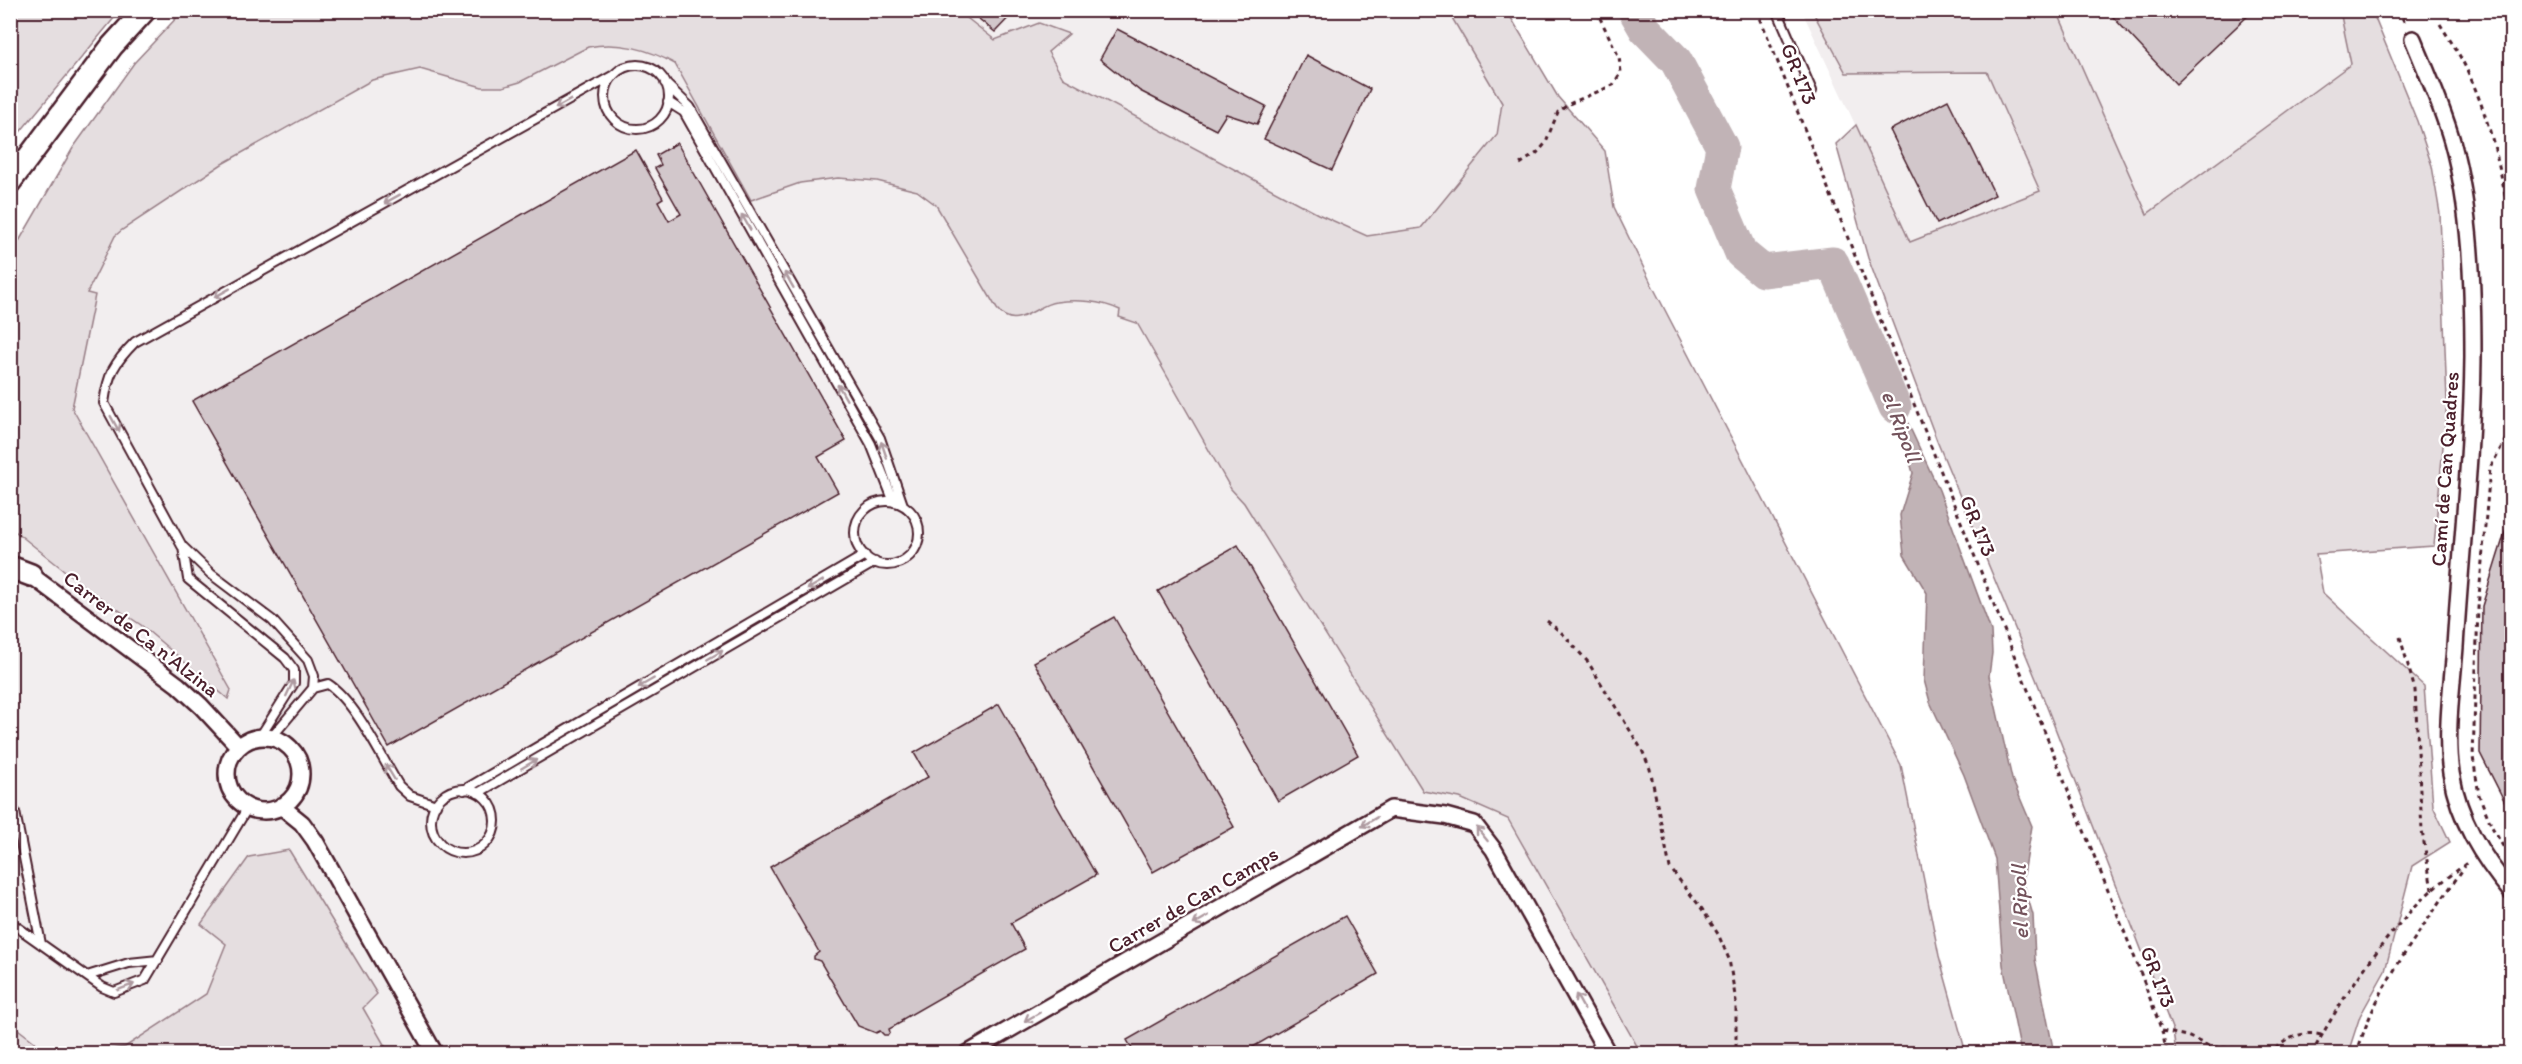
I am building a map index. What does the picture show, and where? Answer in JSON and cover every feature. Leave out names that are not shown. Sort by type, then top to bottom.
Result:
[{"type":"main road","points":[[10,182],[112,46],[145,10]]},
{"type":"main road","points":[[10,567],[31,576]]},
{"type":"street","name":"Camí de Can Quadres","points":[[2414,39],[2452,141],[2466,217],[2472,297],[2470,427],[2450,720],[2451,773],[2461,811],[2471,836],[2487,863],[2511,893]]},
{"type":"street","name":"Carrer de Ca n'Alzina","points":[[10,562],[178,685],[201,705],[239,747]]},
{"type":"street","points":[[265,738],[282,742],[291,749],[300,769],[296,790],[281,806],[265,811],[248,807],[233,794],[227,774],[228,764],[239,747],[248,740],[265,738]]},
{"type":"street","points":[[281,806],[302,823],[315,841],[435,1053]]},
{"type":"street","name":"Carrer de Can Camps","points":[[967,1053],[1391,809],[1445,816],[1474,824],[1494,850],[1608,1053]]},
{"type":"lane","points":[[1777,10],[1812,91]]},
{"type":"lane","points":[[313,688],[314,676],[311,668],[297,646],[272,620],[211,574],[182,546],[104,403],[108,379],[118,359],[135,342],[622,69],[641,66],[651,69],[690,107],[880,438],[903,505],[916,519],[919,538],[910,556],[901,562],[890,565],[875,562],[865,555],[856,542],[855,531],[858,520],[873,504],[894,502],[903,505]]},
{"type":"lane","points":[[614,75],[605,93],[605,103],[614,120],[632,129],[651,126],[659,120],[668,102],[665,83]]},
{"type":"lane","points":[[668,102],[684,112],[866,434],[894,502]]},
{"type":"lane","points":[[182,546],[188,579],[285,658],[294,670],[294,683],[265,738]]},
{"type":"lane","points":[[464,790],[478,793],[492,807],[494,817],[491,836],[476,850],[465,853],[454,852],[444,847],[432,830],[431,819],[436,805],[449,793],[464,790],[865,555]]},
{"type":"lane","points":[[478,793],[875,562]]},
{"type":"lane","points":[[265,738],[313,688],[328,684],[338,690],[352,708],[399,786],[410,796],[436,805]]},
{"type":"lane","points":[[10,922],[87,976],[114,992],[145,980],[248,807]]},
{"type":"lane","points":[[10,808],[15,812],[41,944]]},
{"type":"lane","points":[[87,976],[129,963],[158,960]]},
{"type":"path","points":[[1520,164],[1537,153],[1545,144],[1558,112],[1576,100],[1613,85],[1621,72],[1619,57],[1596,10]]},
{"type":"path","name":"GR 173","points":[[1757,10],[2059,765],[2162,1030],[2167,1053]]},
{"type":"path","points":[[2440,24],[2464,65],[2486,119],[2504,185],[2511,234]]},
{"type":"path","points":[[2511,433],[2490,468],[2478,608],[2473,757],[2478,795],[2511,862]]},
{"type":"path","points":[[1547,621],[1563,634],[1588,663],[1642,750],[1650,769],[1670,867],[1702,909],[1718,934],[1729,959],[1736,1002],[1736,1053]]},
{"type":"path","points":[[2400,637],[2415,690],[2422,831],[2432,890]]},
{"type":"path","points":[[2312,1053],[2321,1035],[2365,968],[2408,914],[2432,890],[2467,862],[2378,999],[2357,1053]]},
{"type":"path","points":[[2162,1030],[2187,1036],[2211,1047],[2274,1050],[2283,1042],[2299,1035],[2310,1032],[2321,1035]]},
{"type":"shaded area","points":[[1822,10],[2057,11],[2147,214],[2351,64],[2340,11],[2372,11],[2417,121],[2432,166],[2440,214],[2447,402],[2434,546],[2316,554],[2323,593],[2424,686],[2433,806],[2450,842],[2412,866],[2385,971],[2360,1016],[2348,1053],[2176,1053],[2173,1031],[2036,679],[1937,441],[1868,258],[1836,144],[1856,125],[1910,242],[2040,191],[1987,72],[1846,73],[1814,14]]},
{"type":"shaded area","points":[[10,11],[120,11],[11,143]]},
{"type":"shaded area","points":[[183,11],[958,11],[995,40],[1039,23],[1069,34],[1048,52],[1063,78],[1318,214],[1367,236],[1421,228],[1497,135],[1502,103],[1448,11],[1507,11],[1558,97],[1605,151],[1614,207],[1652,285],[1901,765],[1939,956],[1966,1053],[1641,1053],[1508,819],[1460,798],[1423,791],[1244,503],[1231,489],[1137,323],[1119,317],[1120,310],[1113,307],[1080,301],[1056,302],[1019,318],[1004,316],[997,309],[936,205],[917,191],[877,181],[838,178],[800,183],[751,200],[675,64],[644,50],[611,45],[588,47],[520,82],[503,87],[482,87],[420,69],[372,80],[222,164],[115,236],[87,293],[95,295],[72,408],[231,690],[228,699],[141,625],[89,590],[11,528],[11,255],[73,148],[134,63]]},
{"type":"shaded area","points":[[958,11],[1448,11],[1502,103],[1497,135],[1421,228],[1367,236],[1318,214],[1063,78],[1047,52],[1068,33],[1039,23],[995,40]]},
{"type":"shaded area","points":[[1802,11],[1822,11],[1815,13],[1846,73],[1987,72],[2040,191],[1910,242]]},
{"type":"shaded area","points":[[2057,11],[2340,11],[2351,64],[2147,215]]},
{"type":"shaded area","points":[[600,44],[634,48],[656,54],[675,64],[751,200],[800,183],[838,178],[877,181],[911,189],[936,205],[1000,313],[1028,315],[1053,302],[1082,301],[1106,304],[1120,310],[1119,317],[1137,323],[1231,489],[1244,503],[1423,791],[1460,798],[1508,818],[1641,1053],[389,1053],[363,1008],[202,924],[226,944],[206,994],[125,1047],[85,1053],[49,1053],[11,1023],[10,528],[89,590],[141,625],[227,698],[230,690],[72,408],[95,295],[87,293],[115,236],[222,164],[372,80],[420,69],[491,88],[503,87],[520,81],[579,50]]},
{"type":"shaded area","points":[[289,850],[377,994],[363,1008],[389,1053],[85,1053],[125,1047],[206,994],[226,944],[201,924],[249,857]]},
{"type":"shaded area","points":[[10,1023],[49,1053],[11,1053]]},
{"type":"water","points":[[1878,367],[1883,370],[1939,490],[1991,631],[1992,653],[1989,676],[2012,779],[2032,826],[2023,881],[2033,915],[2035,959],[2054,1053],[2021,1053],[2003,965],[1995,859],[1964,775],[1930,702],[1924,680],[1927,593],[1904,555],[1900,515],[1913,473],[1906,447],[1875,373]]},
{"type":"building","points":[[968,10],[1016,10],[995,32]]},
{"type":"building","points":[[2120,10],[2254,10],[2176,84],[2113,17]]},
{"type":"building","points":[[1117,29],[1266,106],[1257,124],[1226,114],[1216,130],[1140,91],[1100,59]]},
{"type":"building","points":[[1306,55],[1370,89],[1332,170],[1264,139]]},
{"type":"building","points":[[1948,100],[1995,195],[1937,224],[1890,130]]},
{"type":"building","points":[[677,143],[846,441],[818,457],[838,492],[389,747],[192,401],[636,150],[663,198],[658,201],[669,221],[681,214],[655,168],[661,165],[656,155]]},
{"type":"building","points":[[2506,446],[2512,448],[2512,488]]},
{"type":"building","points":[[2512,510],[2512,816],[2480,753],[2482,606]]},
{"type":"building","points":[[1238,545],[1358,755],[1278,801],[1158,591]]},
{"type":"building","points":[[1114,617],[1234,827],[1153,872],[1034,662]]},
{"type":"building","points":[[999,704],[1096,875],[1011,923],[1025,949],[901,1020],[902,1022],[889,1029],[888,1035],[858,1026],[820,961],[814,959],[819,952],[770,867],[928,777],[914,753]]},
{"type":"building","points":[[1345,916],[1378,974],[1241,1054],[1135,1054],[1127,1040]]},
{"type":"waterway","name":"el Ripoll","points":[[1634,10],[1645,29],[1676,61],[1722,147],[1714,189],[1741,253],[1763,271],[1833,263],[1895,407]]}]
